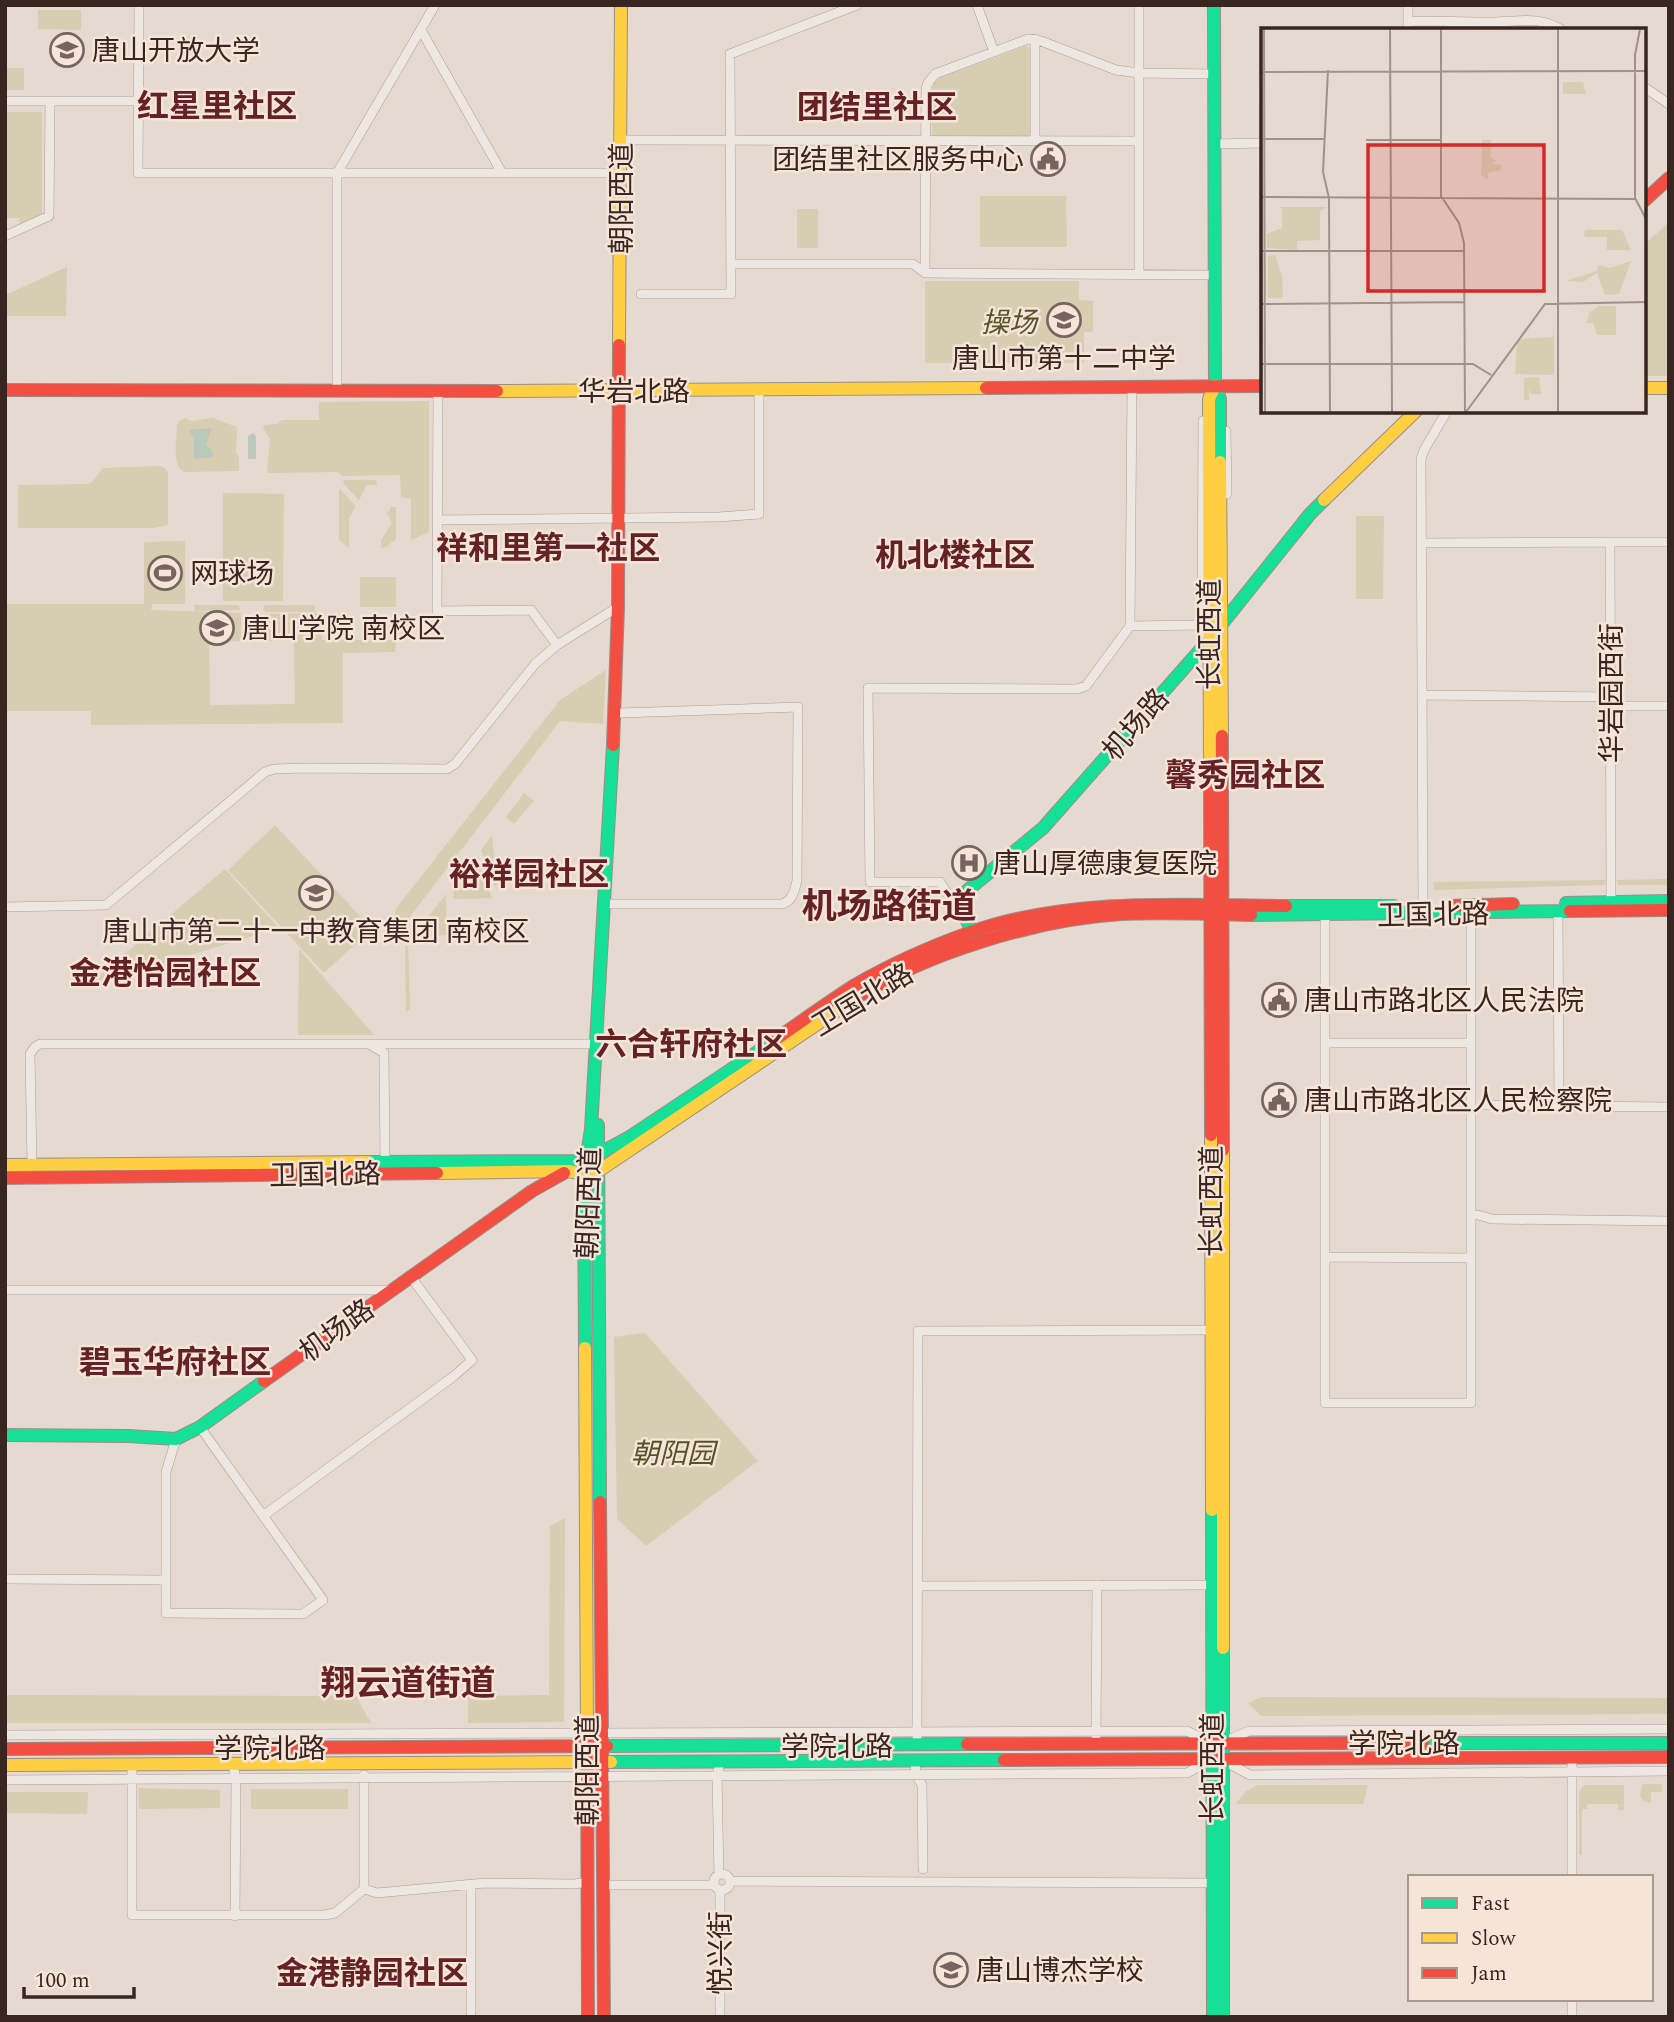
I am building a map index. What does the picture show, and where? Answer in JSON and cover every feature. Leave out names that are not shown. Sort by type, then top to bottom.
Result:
[{"type":"main road","name":"朝阳西道","points":[[604,2017],[598,1155],[620,713],[621,455],[624,402],[620,391],[621,5]]},
{"type":"main road","name":"长虹西道","points":[[1214,5],[1216,386],[1220,399],[1223,622],[1216,911],[1217,1759],[1223,2017]]},
{"type":"main road","points":[[1646,199],[1669,178]]},
{"type":"main road","name":"长虹西道","points":[[1216,386],[1209,399],[1205,644],[1216,911]]},
{"type":"main road","name":"华岩北路","points":[[5,390],[620,391],[1261,386]]},
{"type":"main road","points":[[1646,388],[1669,388]]},
{"type":"main road","name":"机场路","points":[[960,906],[963,894],[1043,828],[1205,644],[1310,514],[1414,413]]},
{"type":"main road","name":"朝阳西道","points":[[588,2017],[584,1168],[591,1129],[597,1044],[614,730],[621,518]]},
{"type":"main road","name":"卫国北路","points":[[5,1178],[568,1171],[584,1168],[598,1155],[639,1131],[856,985],[895,964],[974,937],[1095,916],[1669,901]]},
{"type":"main road","points":[[960,906],[974,937]]},
{"type":"main road","name":"卫国北路","points":[[1216,911],[1325,915],[1669,910]]},
{"type":"main road","name":"卫国北路","points":[[5,1165],[386,1164],[600,1170],[859,996],[974,937]]},
{"type":"main road","name":"机场路","points":[[176,1439],[200,1427],[532,1191],[568,1171]]},
{"type":"main road","name":"长虹西道","points":[[1217,1330],[1212,1585],[1217,1743]]},
{"type":"main road","points":[[5,1435],[176,1439]]},
{"type":"main road","name":"学院北路","points":[[5,1749],[234,1748],[602,1739],[1096,1738],[1217,1743],[1669,1743]]},
{"type":"main road","points":[[915,1760],[917,1739]]},
{"type":"main road","points":[[1516,1743],[1516,1758]]},
{"type":"main road","points":[[233,1765],[234,1748]]},
{"type":"main road","name":"学院北路","points":[[5,1765],[1669,1757]]},
{"type":"main road","name":"长虹西道","points":[[1213,2017],[1211,1883],[1217,1759]]},
{"type":"street","points":[[139,5],[138,173],[620,173]]},
{"type":"street","points":[[337,389],[337,173],[435,5]]},
{"type":"street","points":[[640,294],[731,294],[730,54],[857,5]]},
{"type":"street","points":[[977,5],[994,51]]},
{"type":"street","points":[[1139,5],[1139,274]]},
{"type":"street","points":[[1408,5],[1408,25],[1523,19],[1545,25]]},
{"type":"street","points":[[421,30],[502,173]]},
{"type":"street","points":[[925,273],[926,89],[935,74],[1028,39],[1035,39],[1116,69],[1139,73],[1214,74]]},
{"type":"street","points":[[1035,39],[1035,141]]},
{"type":"street","points":[[1646,88],[1669,104]]},
{"type":"street","points":[[5,101],[138,101]]},
{"type":"street","points":[[5,236],[49,216],[50,101]]},
{"type":"street","points":[[621,140],[1139,142]]},
{"type":"street","points":[[1214,144],[1261,144]]},
{"type":"street","points":[[731,264],[913,264],[925,273],[1215,275]]},
{"type":"street","points":[[1205,644],[1202,625],[1204,400],[1216,386]]},
{"type":"street","points":[[960,906],[952,901],[940,882],[870,882],[868,688],[1076,689],[1086,686],[1130,626],[1132,387]]},
{"type":"street","points":[[438,390],[437,611],[531,610],[557,645]]},
{"type":"street","points":[[437,520],[759,514],[759,390]]},
{"type":"street","points":[[1423,906],[1422,459],[1424,450],[1446,413]]},
{"type":"street","name":"华岩园西街","points":[[1610,542],[1611,902]]},
{"type":"street","points":[[1421,543],[1669,542]]},
{"type":"street","points":[[5,907],[106,905],[259,776],[274,769],[447,769],[455,764],[535,664],[557,645],[618,607]]},
{"type":"street","points":[[1130,626],[1202,625]]},
{"type":"street","points":[[1422,695],[1611,701],[1669,706]]},
{"type":"street","points":[[610,904],[782,904],[788,902],[792,896],[797,881],[798,707],[620,713]]},
{"type":"street","points":[[1558,911],[1559,1106]]},
{"type":"street","points":[[1325,915],[1325,1403],[1471,1403],[1471,914]]},
{"type":"street","points":[[1325,1043],[1471,1043]]},
{"type":"street","points":[[32,1165],[30,1054],[40,1044],[597,1044]]},
{"type":"street","points":[[369,1044],[384,1053],[386,1164]]},
{"type":"street","points":[[1486,1105],[1669,1107]]},
{"type":"street","points":[[1478,1215],[1492,1219],[1669,1221]]},
{"type":"street","points":[[1325,1257],[1471,1258]]},
{"type":"street","points":[[263,1516],[472,1360],[411,1277]]},
{"type":"street","points":[[5,1290],[393,1290]]},
{"type":"street","points":[[917,1739],[918,1331],[1217,1330]]},
{"type":"street","points":[[176,1439],[166,1472],[166,1613],[306,1613],[323,1600],[200,1427]]},
{"type":"street","points":[[5,1578],[166,1580]]},
{"type":"street","points":[[1096,1738],[1097,1585]]},
{"type":"street","points":[[918,1586],[1212,1585]]},
{"type":"street","points":[[1217,1743],[1250,1731],[1669,1729]]},
{"type":"street","points":[[1516,1730],[1516,1743]]},
{"type":"street","points":[[5,1735],[233,1733],[587,1740]]},
{"type":"street","points":[[233,1733],[234,1748]]},
{"type":"street","points":[[1516,1758],[1516,1774]]},
{"type":"street","points":[[1572,1758],[1572,1875]]},
{"type":"street","points":[[5,1780],[1187,1773],[1217,1759],[1250,1775],[1669,1771]]},
{"type":"street","points":[[1364,1775],[1371,1759]]},
{"type":"street","points":[[915,1760],[916,1775],[922,1785],[923,1869],[934,1881]]},
{"type":"street","name":"悦兴街","points":[[720,1762],[722,2017]]},
{"type":"street","points":[[364,1764],[364,1889]]},
{"type":"street","points":[[132,1765],[132,1915],[325,1915],[335,1913],[364,1889]]},
{"type":"street","points":[[233,1765],[236,1779],[235,1916]]},
{"type":"street","points":[[912,1881],[923,1869]]},
{"type":"street","points":[[603,1884],[817,1883],[820,1880],[1211,1883]]},
{"type":"street","points":[[364,1889],[377,1893],[485,1883],[587,1882]]},
{"type":"street","points":[[471,1886],[471,2016]]},
{"type":"green space","points":[[38,10],[81,10],[81,30],[38,29]]},
{"type":"green space","points":[[1026,46],[1030,48],[1030,138],[932,138],[932,89],[939,78]]},
{"type":"green space","points":[[5,68],[24,68],[24,90],[5,90]]},
{"type":"green space","points":[[5,112],[42,112],[42,215],[20,225],[19,218],[5,218]]},
{"type":"green space","name":"操场","points":[[980,196],[1066,196],[1067,247],[980,247]]},
{"type":"green space","points":[[797,209],[818,209],[818,248],[797,248]]},
{"type":"green space","points":[[1669,222],[1669,376],[1646,376],[1646,243]]},
{"type":"green space","points":[[67,267],[66,316],[5,316],[5,295]]},
{"type":"green space","name":"操场","points":[[925,281],[1079,281],[1079,300],[1093,301],[1093,332],[1084,332],[1084,363],[925,363]]},
{"type":"green space","points":[[429,401],[429,532],[411,540],[411,499],[401,497],[400,475],[267,473],[270,439],[263,428],[264,425],[277,424],[282,420],[319,420],[319,402]]},
{"type":"green space","points":[[185,418],[191,421],[213,418],[237,427],[236,453],[239,457],[239,471],[184,472],[177,463],[176,444],[177,425]]},
{"type":"green space","points":[[160,466],[168,473],[168,525],[154,528],[18,528],[18,485],[88,484],[103,468]]},
{"type":"green space","points":[[344,480],[376,480],[377,485],[367,485],[359,500],[343,483]]},
{"type":"green space","points":[[339,488],[356,506],[349,518],[349,548],[339,540]]},
{"type":"green space","points":[[223,493],[284,494],[283,601],[223,601]]},
{"type":"green space","points":[[391,507],[396,507],[396,539],[381,548],[381,540],[392,523],[386,511],[389,512]]},
{"type":"green space","points":[[1356,516],[1384,516],[1383,599],[1356,599]]},
{"type":"green space","points":[[185,541],[185,604],[152,604],[151,610],[241,613],[241,641],[209,642],[210,705],[295,704],[294,641],[264,641],[264,614],[322,615],[322,640],[396,640],[395,652],[343,653],[343,723],[91,725],[91,711],[5,711],[5,604],[144,604],[144,542]]},
{"type":"green space","points":[[360,577],[396,577],[396,607],[360,607]]},
{"type":"green space","points":[[194,605],[239,605],[240,610],[194,611]]},
{"type":"green space","points":[[265,605],[315,605],[315,612],[266,612],[263,610]]},
{"type":"green space","points":[[606,670],[603,724],[560,721],[399,931],[388,933],[397,907],[560,700]]},
{"type":"green space","points":[[524,793],[534,801],[514,824],[506,817]]},
{"type":"green space","points":[[275,825],[372,929],[324,973],[228,870]]},
{"type":"green space","points":[[492,835],[497,890],[481,850]]},
{"type":"green space","points":[[475,857],[492,898],[454,899],[453,886]]},
{"type":"green space","points":[[225,869],[279,928],[85,987]]},
{"type":"green space","points":[[1669,879],[1669,885],[1619,885],[1616,880]]},
{"type":"green space","points":[[1606,880],[1604,885],[1434,890],[1433,882]]},
{"type":"green space","points":[[446,894],[447,935],[414,936]]},
{"type":"green space","points":[[408,944],[410,1009],[406,1012],[405,947]]},
{"type":"green space","points":[[299,949],[374,1035],[298,1035]]},
{"type":"green space","name":"朝阳园","points":[[645,1333],[758,1461],[646,1546],[617,1519],[614,1337]]},
{"type":"green space","points":[[565,1518],[564,1722],[468,1723],[468,1696],[549,1695],[550,1526]]},
{"type":"green space","points":[[5,1695],[356,1696],[371,1723],[5,1723]]},
{"type":"green space","points":[[1261,1697],[1669,1698],[1669,1714],[1261,1716],[1248,1703]]},
{"type":"green space","points":[[1642,1784],[1662,1784],[1662,1792],[1651,1792],[1651,1803],[1642,1800]]},
{"type":"green space","points":[[1258,1785],[1368,1785],[1363,1804],[1236,1804],[1245,1792]]},
{"type":"green space","points":[[1584,1785],[1624,1785],[1624,1810],[1618,1810],[1618,1804],[1587,1804],[1587,1809],[1582,1809],[1582,1855],[1579,1855],[1579,1792]]},
{"type":"green space","points":[[138,1788],[220,1790],[220,1808],[139,1809]]},
{"type":"green space","points":[[251,1789],[348,1789],[348,1809],[251,1809]]},
{"type":"green space","points":[[5,1792],[88,1792],[87,1814],[5,1813]]},
{"type":"shaded area","points":[[212,428],[206,444],[213,457],[194,459],[194,440],[189,430]]},
{"type":"shaded area","points":[[253,433],[256,436],[256,459],[248,459],[248,436]]},
{"type":"traffic: fast","points":[[1214,5],[1215,386],[1220,399],[1220,462]]},
{"type":"traffic: fast","points":[[975,938],[960,906],[963,894],[1043,828],[1209,640],[1324,500]]},
{"type":"traffic: fast","points":[[585,1348],[584,1174],[591,1129],[613,745]]},
{"type":"traffic: fast","points":[[1566,903],[1669,901]]},
{"type":"traffic: fast","points":[[1286,906],[1394,906]]},
{"type":"traffic: fast","points":[[1251,915],[1570,911]]},
{"type":"traffic: fast","points":[[369,1162],[585,1161],[628,1138],[772,1042]]},
{"type":"traffic: fast","points":[[598,1125],[600,1502]]},
{"type":"traffic: fast","points":[[5,1435],[176,1439],[200,1427],[264,1381]]},
{"type":"traffic: fast","points":[[1212,1510],[1213,2017]]},
{"type":"traffic: fast","points":[[1223,1648],[1223,2017]]},
{"type":"traffic: fast","points":[[1423,1743],[1669,1743]]},
{"type":"traffic: fast","points":[[607,1746],[967,1744]]},
{"type":"traffic: fast","points":[[611,1762],[1004,1760]]},
{"type":"traffic: slow","points":[[619,345],[621,5]]},
{"type":"traffic: slow","points":[[1210,785],[1209,399],[1215,386]]},
{"type":"traffic: slow","points":[[497,391],[986,388]]},
{"type":"traffic: slow","points":[[1646,388],[1669,388]]},
{"type":"traffic: slow","points":[[1324,500],[1414,413]]},
{"type":"traffic: slow","points":[[1220,462],[1222,736]]},
{"type":"traffic: slow","points":[[437,1173],[568,1171],[584,1174],[600,1170],[853,1000]]},
{"type":"traffic: slow","points":[[1211,1135],[1212,1510]]},
{"type":"traffic: slow","points":[[1223,1150],[1223,1648]]},
{"type":"traffic: slow","points":[[5,1165],[369,1162]]},
{"type":"traffic: slow","points":[[585,1348],[587,1734]]},
{"type":"traffic: slow","points":[[5,1765],[611,1762]]},
{"type":"traffic: jam","points":[[1646,199],[1669,178]]},
{"type":"traffic: jam","points":[[613,745],[618,607],[619,345]]},
{"type":"traffic: jam","points":[[986,388],[1261,386]]},
{"type":"traffic: jam","points":[[5,390],[497,391]]},
{"type":"traffic: jam","points":[[1222,736],[1223,1150]]},
{"type":"traffic: jam","points":[[1210,785],[1211,1135]]},
{"type":"traffic: jam","points":[[1447,906],[1513,904]]},
{"type":"traffic: jam","points":[[772,1042],[855,985],[883,970],[956,937],[1009,921],[1048,913],[1127,905],[1286,906]]},
{"type":"traffic: jam","points":[[1570,911],[1669,910]]},
{"type":"traffic: jam","points":[[853,1000],[881,983],[947,953],[1055,923],[1122,914],[1251,915]]},
{"type":"traffic: jam","points":[[5,1178],[437,1173]]},
{"type":"traffic: jam","points":[[264,1381],[532,1191],[564,1173]]},
{"type":"traffic: jam","points":[[600,1502],[602,1734]]},
{"type":"traffic: jam","points":[[587,1734],[588,2017]]},
{"type":"traffic: jam","points":[[602,1734],[604,2017]]},
{"type":"traffic: jam","points":[[967,1744],[1423,1743]]},
{"type":"traffic: jam","points":[[5,1749],[607,1746]]},
{"type":"traffic: jam","points":[[1004,1760],[1669,1757]]},
{"type":"place","name":"唐山开放大学","points":[[67,50]]},
{"type":"place","name":"团结里社区服务中心","points":[[1048,159]]},
{"type":"place","name":"唐山市第十二中学","points":[[1064,320]]},
{"type":"place","name":"网球场","points":[[165,573]]},
{"type":"place","name":"唐山学院 南校区","points":[[217,628]]},
{"type":"place","name":"唐山厚德康复医院","points":[[969,863]]},
{"type":"place","name":"唐山市第二十一中教育集团 南校区","points":[[316,893]]},
{"type":"place","name":"唐山市路北区人民法院","points":[[1279,1000]]},
{"type":"place","name":"唐山市路北区人民检察院","points":[[1279,1100]]},
{"type":"place","name":"唐山博杰学校","points":[[951,1970]]},
{"type":"district","name":"红星里社区","points":[[217,106]]},
{"type":"district","name":"团结里社区","points":[[877,107]]},
{"type":"district","name":"祥和里第一社区","points":[[548,548]]},
{"type":"district","name":"机北楼社区","points":[[955,555]]},
{"type":"district","name":"馨秀园社区","points":[[1245,775]]},
{"type":"district","name":"裕祥园社区","points":[[529,874]]},
{"type":"district","name":"机场路街道","points":[[889,906]]},
{"type":"district","name":"金港怡园社区","points":[[165,973]]},
{"type":"district","name":"六合轩府社区","points":[[691,1044]]},
{"type":"district","name":"碧玉华府社区","points":[[175,1362]]},
{"type":"district","name":"翔云道街道","points":[[408,1683]]},
{"type":"district","name":"金港静园社区","points":[[372,1973]]}]
